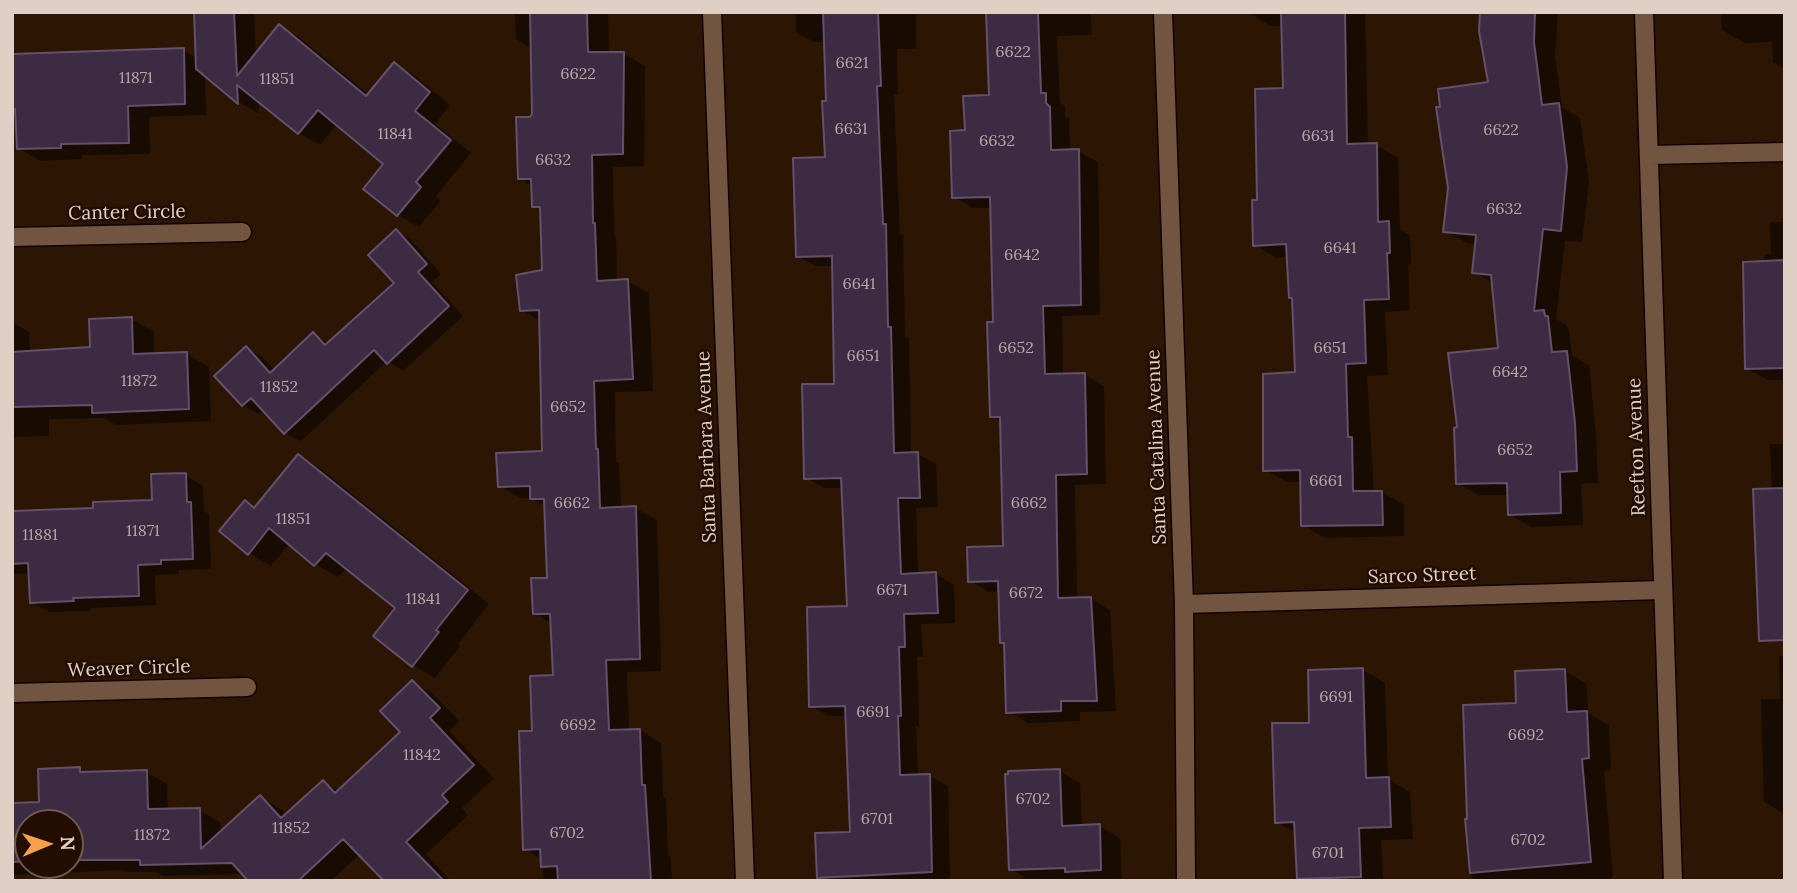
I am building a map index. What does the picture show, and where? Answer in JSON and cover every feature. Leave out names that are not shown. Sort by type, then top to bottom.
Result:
[{"type":"street","name":"Santa Barbara Avenue","points":[[712,12],[745,881]]},
{"type":"street","name":"Santa Catalina Avenue","points":[[1163,12],[1184,604],[1186,881]]},
{"type":"street","name":"Reefton Avenue","points":[[1644,12],[1672,881]]},
{"type":"street","points":[[1650,155],[1785,152]]},
{"type":"street","name":"Canter Circle","points":[[12,237],[242,232]]},
{"type":"street","name":"Sarco Street","points":[[1184,604],[1662,590]]},
{"type":"street","name":"Weaver Circle","points":[[12,693],[247,687]]},
{"type":"building","points":[[194,12],[234,12],[237,76],[279,24],[366,96],[394,62],[430,92],[415,111],[451,140],[416,182],[421,187],[397,216],[363,189],[383,164],[318,110],[298,134],[237,85],[238,104],[196,69]]},
{"type":"building","points":[[530,12],[587,12],[588,52],[624,52],[623,154],[592,155],[593,223],[597,281],[628,279],[633,379],[594,381],[596,449],[600,508],[636,506],[640,659],[606,660],[609,730],[640,729],[651,881],[558,881],[557,866],[541,867],[540,849],[523,850],[519,731],[532,731],[530,676],[553,675],[550,614],[533,614],[531,578],[547,578],[544,499],[530,499],[530,486],[498,487],[496,453],[542,451],[539,310],[520,311],[516,275],[542,270],[540,207],[532,207],[531,179],[518,179],[516,117],[530,117],[532,114]]},
{"type":"building","points":[[823,12],[878,12],[881,86],[877,86],[883,224],[886,224],[888,327],[891,327],[894,453],[918,452],[920,498],[898,498],[901,574],[936,572],[938,613],[904,614],[905,647],[899,647],[900,775],[930,774],[932,872],[817,878],[815,833],[850,832],[845,706],[809,707],[807,607],[847,606],[841,478],[804,479],[802,384],[834,384],[832,256],[796,257],[793,158],[825,157],[822,101],[826,101]]},
{"type":"building","points":[[986,12],[1038,12],[1041,93],[1046,93],[1046,103],[1050,107],[1051,150],[1079,149],[1081,305],[1043,306],[1045,374],[1085,373],[1087,474],[1056,475],[1058,598],[1091,597],[1097,701],[1061,701],[1061,711],[1006,713],[1004,643],[1000,643],[998,581],[968,582],[967,547],[1003,546],[1000,417],[990,417],[987,322],[993,322],[990,197],[952,198],[950,131],[965,130],[963,96],[989,95]]},
{"type":"building","points":[[1281,12],[1345,12],[1347,144],[1377,143],[1378,222],[1389,221],[1389,299],[1364,300],[1366,363],[1346,364],[1353,491],[1382,491],[1383,525],[1301,526],[1300,470],[1263,471],[1263,374],[1295,372],[1292,298],[1289,298],[1286,244],[1253,246],[1252,200],[1257,200],[1255,89],[1283,88]]},
{"type":"building","points":[[1480,12],[1535,12],[1534,42],[1542,105],[1559,103],[1567,167],[1561,231],[1543,229],[1534,311],[1544,310],[1545,316],[1548,316],[1552,352],[1567,351],[1577,471],[1560,472],[1561,513],[1508,515],[1507,483],[1456,484],[1454,428],[1457,427],[1448,353],[1498,348],[1491,275],[1472,273],[1476,235],[1443,232],[1448,188],[1436,107],[1440,107],[1438,89],[1488,82],[1479,31]]},
{"type":"building","points":[[184,48],[185,104],[128,106],[129,143],[61,144],[61,148],[17,149],[15,109],[12,109],[12,54]]},
{"type":"building","points":[[396,229],[427,264],[418,272],[449,306],[387,364],[374,350],[284,434],[251,398],[242,406],[214,376],[246,346],[270,373],[313,332],[325,345],[394,283],[368,255]]},
{"type":"building","points":[[1785,260],[1785,368],[1745,369],[1743,262]]},
{"type":"building","points":[[132,317],[133,354],[187,352],[189,409],[92,413],[92,405],[12,407],[12,352],[90,347],[89,319]]},
{"type":"building","points":[[298,454],[468,590],[436,630],[439,632],[412,667],[373,636],[395,608],[326,553],[314,566],[269,528],[248,555],[219,531],[245,500],[254,508]]},
{"type":"building","points":[[186,473],[187,502],[191,502],[193,559],[161,560],[161,564],[138,565],[139,596],[73,598],[74,601],[30,603],[28,563],[12,564],[12,511],[93,508],[93,502],[152,500],[151,474]]},
{"type":"building","points":[[1785,488],[1785,640],[1759,641],[1753,489]]},
{"type":"building","points":[[1363,668],[1366,778],[1389,777],[1391,827],[1359,828],[1361,877],[1297,879],[1294,822],[1275,823],[1272,723],[1309,723],[1308,670]]},
{"type":"building","points":[[1565,669],[1567,712],[1587,711],[1589,758],[1582,759],[1591,862],[1470,873],[1465,819],[1463,705],[1516,703],[1515,671]]},
{"type":"building","points":[[412,680],[440,708],[430,718],[474,765],[442,795],[448,802],[406,842],[444,881],[384,881],[343,839],[298,881],[248,881],[232,863],[140,865],[140,860],[84,860],[84,809],[14,809],[12,862],[12,803],[39,802],[38,769],[80,767],[80,772],[147,770],[148,809],[200,808],[201,849],[260,795],[281,818],[323,780],[335,793],[400,732],[380,711]]},
{"type":"building","points":[[1060,769],[1062,826],[1100,824],[1101,870],[1009,870],[1005,774],[1008,774],[1008,771]]}]
